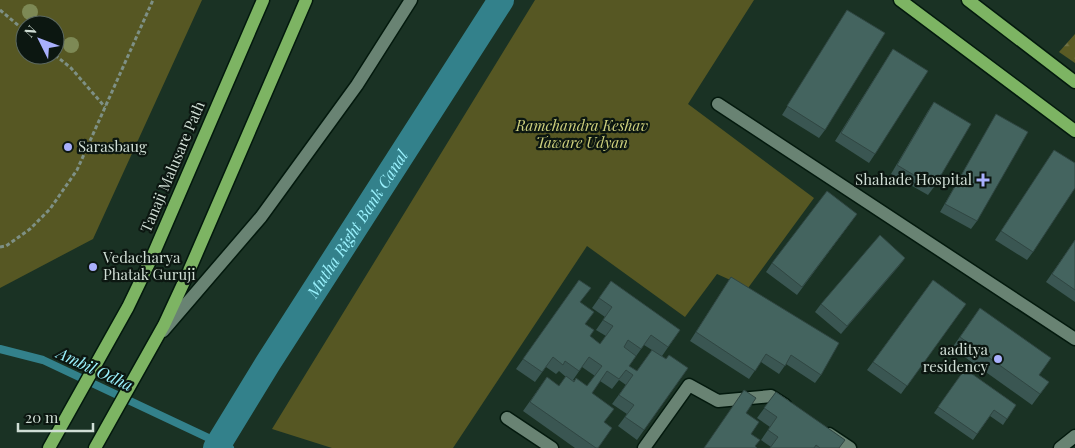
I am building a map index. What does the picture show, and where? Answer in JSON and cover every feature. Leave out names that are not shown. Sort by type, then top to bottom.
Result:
[{"type":"main road","name":"Tanaji Malusare Path","points":[[49,448],[128,307],[153,255],[263,0]]},
{"type":"main road","points":[[95,448],[155,340],[189,271],[306,0]]},
{"type":"main road","points":[[900,0],[1075,131]]},
{"type":"main road","points":[[968,0],[1075,82]]},
{"type":"street","points":[[155,340],[261,217],[357,85],[412,0]]},
{"type":"street","points":[[718,104],[1075,339]]},
{"type":"street","points":[[644,448],[689,385],[718,401],[771,396],[795,411]]},
{"type":"street","points":[[507,418],[552,448]]},
{"type":"street","points":[[818,427],[850,448]]},
{"type":"street","points":[[1060,448],[1075,436]]},
{"type":"path","points":[[0,247],[6,246],[30,230],[50,209],[77,170],[153,0]]},
{"type":"path","points":[[0,10],[15,23]]},
{"type":"path","points":[[65,63],[72,68],[105,107]]},
{"type":"green space","name":"Sarasbaug","points":[[0,0],[202,0],[93,239],[0,288]]},
{"type":"green space","name":"Ramchandra Keshav Taware Udyan","points":[[535,0],[754,0],[688,104],[814,198],[748,288],[717,274],[685,317],[587,246],[453,448],[332,448],[272,429]]},
{"type":"green space","points":[[1075,34],[1075,63],[1059,52]]},
{"type":"building","points":[[847,10],[885,33],[825,130],[787,106]]},
{"type":"building","points":[[893,49],[928,71],[875,154],[841,133]]},
{"type":"building","points":[[934,102],[971,124],[934,187],[897,165]]},
{"type":"building","points":[[996,114],[1028,132],[977,221],[945,204]]},
{"type":"building","points":[[1054,150],[1075,163],[1075,188],[1033,252],[1001,231]]},
{"type":"building","points":[[827,191],[857,214],[802,287],[772,263]]},
{"type":"building","points":[[880,235],[905,258],[847,326],[821,304]]},
{"type":"building","points":[[1075,240],[1075,290],[1052,274]]},
{"type":"building","points":[[731,277],[839,343],[821,375],[791,355],[785,366],[766,354],[755,371],[696,332]]},
{"type":"building","points":[[579,280],[591,288],[580,302],[594,312],[585,324],[594,330],[590,336],[600,344],[613,326],[603,320],[612,307],[599,298],[611,281],[680,330],[668,347],[651,335],[641,349],[628,340],[624,347],[636,356],[629,366],[637,371],[652,350],[666,359],[669,355],[688,368],[644,430],[625,417],[634,405],[619,395],[633,375],[626,370],[619,379],[607,371],[592,393],[614,409],[604,422],[612,428],[598,448],[530,402],[547,377],[559,386],[566,376],[574,382],[576,378],[587,386],[602,366],[589,357],[579,371],[565,361],[563,365],[553,357],[542,372],[523,359]]},
{"type":"building","points":[[933,280],[966,304],[907,386],[873,362]]},
{"type":"building","points":[[980,308],[1051,358],[1039,375],[1049,382],[1040,394],[960,337]]},
{"type":"building","points":[[965,369],[1016,405],[1007,419],[994,410],[977,434],[938,407]]},
{"type":"building","points":[[744,390],[756,398],[746,413],[759,422],[751,434],[760,440],[755,446],[757,448],[704,448]]},
{"type":"building","points":[[776,392],[845,440],[839,448],[820,448],[816,445],[814,448],[770,448],[778,437],[768,430],[777,417],[764,408]]},
{"type":"waterway","name":"Mutha Right Bank Canal","points":[[216,448],[268,363],[501,0]]},
{"type":"waterway","name":"Ambil Odha","points":[[0,349],[43,360],[230,448]]},
{"type":"place","name":"Sarasbaug","points":[[68,147]]},
{"type":"place","name":"Shahade Hospital","points":[[983,180]]},
{"type":"place","name":"Vedacharya Phatak Guruji","points":[[93,267]]},
{"type":"place","name":"aaditya residency","points":[[998,359]]}]
